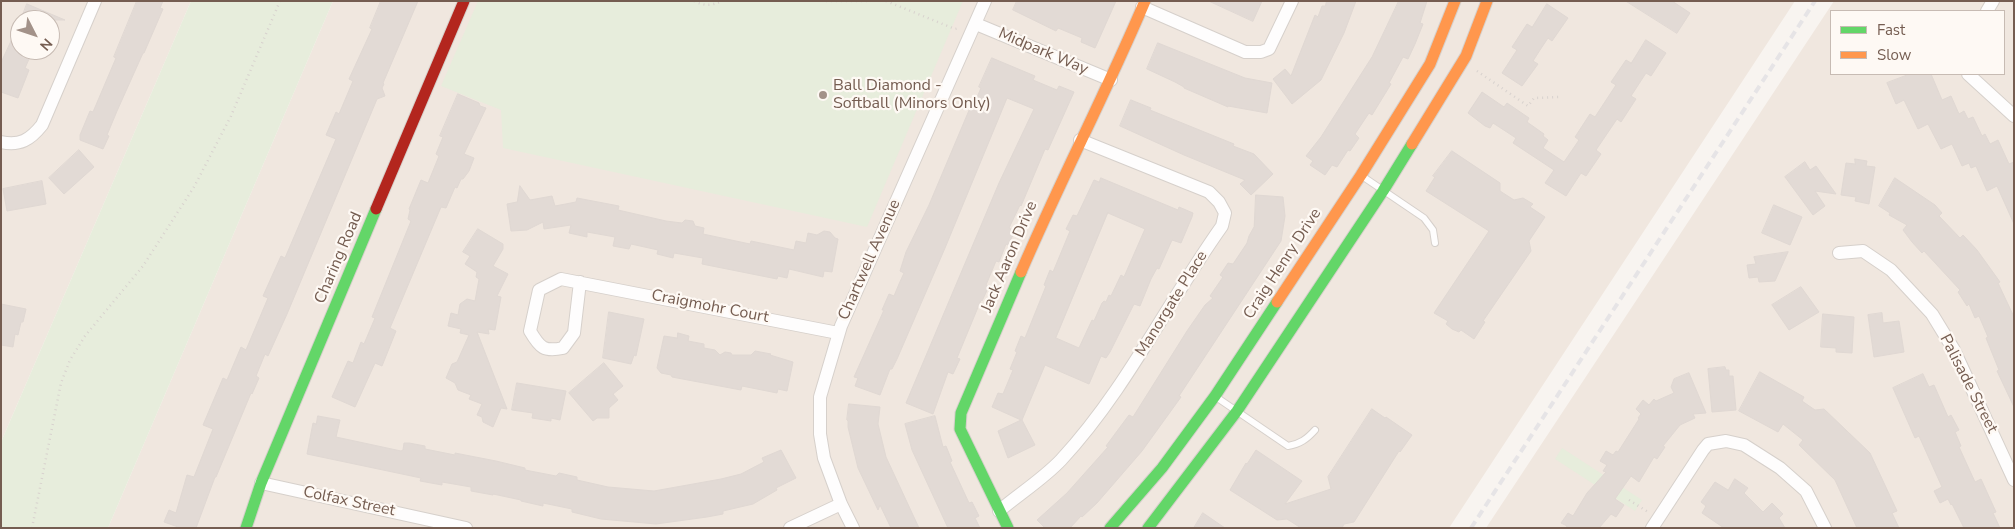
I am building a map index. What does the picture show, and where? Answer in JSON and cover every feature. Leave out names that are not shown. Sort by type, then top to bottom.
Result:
[{"type":"street","points":[[1,142],[18,144],[35,133],[42,125],[95,1]]},
{"type":"street","name":"Charing Road","points":[[246,528],[261,483],[464,1]]},
{"type":"street","name":"Chartwell Avenue","points":[[853,528],[841,504],[824,458],[820,424],[820,397],[838,333],[985,1]]},
{"type":"street","points":[[1144,4],[1245,52],[1262,52],[1269,49],[1292,1]]},
{"type":"street","name":"Craig Henry Drive","points":[[1110,528],[1162,468],[1215,396],[1361,175],[1430,64],[1455,1]]},
{"type":"street","points":[[1148,528],[1237,411],[1383,191],[1466,56],[1487,1]]},
{"type":"street","name":"Jack Aaron Drive","points":[[1008,528],[960,429],[961,413],[1052,199],[1110,80],[1144,4]]},
{"type":"street","name":"Midpark Way","points":[[976,24],[1110,80]]},
{"type":"street","points":[[1969,75],[2014,116]]},
{"type":"street","name":"Manorgate Place","points":[[999,511],[1060,461],[1098,414],[1135,364],[1224,220],[1225,213],[1219,202],[1209,192],[1080,140]]},
{"type":"street","name":"Palisade Street","points":[[1839,253],[1863,250],[1891,270],[1932,314],[1954,350],[2014,480]]},
{"type":"street","name":"Craigmohr Court","points":[[580,282],[574,333],[563,348],[549,351],[537,344],[530,332],[539,290],[561,279],[580,282],[763,317],[838,333]]},
{"type":"street","points":[[1655,523],[1702,450],[1708,444],[1726,441],[1744,445],[1780,468],[1806,491],[1825,528]]},
{"type":"street","name":"Colfax Street","points":[[261,483],[466,528]]},
{"type":"street","points":[[790,528],[841,504]]},
{"type":"lane","points":[[1361,175],[1424,218],[1434,230],[1435,243]]},
{"type":"lane","points":[[1215,396],[1288,446],[1296,445],[1305,440],[1315,430]]},
{"type":"path","points":[[32,528],[61,383],[70,360],[85,336],[144,266],[194,187],[232,116],[280,1]]},
{"type":"path","points":[[694,1],[704,6],[714,5],[722,1]]},
{"type":"path","points":[[826,1],[867,1]]},
{"type":"path","points":[[886,1],[955,29],[976,24]]},
{"type":"path","points":[[1473,69],[1528,106],[1534,98],[1560,97]]},
{"type":"path","points":[[1629,500],[1655,523]]},
{"type":"shaded area","points":[[1,1],[191,1],[1,442]]},
{"type":"shaded area","points":[[333,1],[1795,1],[1449,528],[108,528]]},
{"type":"shaded area","points":[[1834,1],[2014,1],[2014,528],[1486,528]]},
{"type":"green space","points":[[191,1],[333,1],[108,528],[1,528],[1,442]]},
{"type":"green space","points":[[478,1],[963,1],[867,227],[503,148],[501,110],[441,86]]},
{"type":"green space","points":[[1562,448],[1642,500],[1635,511],[1555,459]]},
{"type":"building","points":[[137,1],[163,1],[160,8],[163,9],[117,111],[103,149],[80,140],[80,135],[90,111],[93,112],[116,58],[114,57]]},
{"type":"building","points":[[381,1],[418,1],[383,83],[382,88],[385,96],[377,99],[287,314],[268,356],[265,354],[256,376],[259,378],[215,477],[196,528],[181,528],[164,522],[169,510],[176,513],[187,475],[194,477],[213,429],[203,425],[223,378],[227,380],[241,347],[246,350],[268,298],[263,296],[281,256],[285,258],[336,139],[326,135],[336,112],[339,114],[353,81],[349,79],[372,29],[370,28]]},
{"type":"building","points":[[1017,1],[1116,1],[1095,48],[1081,42],[1082,38],[1058,28],[1056,31],[1013,10]]},
{"type":"building","points":[[1209,1],[1262,1],[1253,21]]},
{"type":"building","points":[[1327,1],[1356,1],[1344,33],[1321,80],[1292,104],[1273,79],[1285,69],[1291,76],[1315,15],[1318,17],[1322,6],[1325,6]]},
{"type":"building","points":[[1399,1],[1427,1],[1420,23],[1423,24],[1415,44],[1408,59],[1403,57],[1389,83],[1391,84],[1372,115],[1369,113],[1355,134],[1359,138],[1350,151],[1348,150],[1337,167],[1332,165],[1325,175],[1310,165],[1313,161],[1306,156],[1321,137],[1372,57]]},
{"type":"building","points":[[1626,1],[1672,1],[1690,13],[1677,33]]},
{"type":"building","points":[[27,4],[41,10],[25,10]]},
{"type":"building","points":[[1547,4],[1568,18],[1552,41],[1548,38],[1533,61],[1538,64],[1522,86],[1502,73],[1517,50],[1512,47],[1527,24],[1532,27]]},
{"type":"building","points":[[1646,40],[1666,53],[1651,76],[1646,73],[1631,96],[1636,99],[1621,122],[1617,119],[1596,150],[1601,154],[1586,176],[1581,173],[1566,196],[1545,183],[1554,170],[1513,143],[1516,138],[1493,123],[1490,128],[1485,126],[1468,113],[1482,92],[1504,107],[1507,103],[1529,118],[1527,122],[1544,134],[1543,136],[1548,140],[1543,148],[1564,162],[1579,140],[1575,137],[1590,114],[1595,117],[1616,85],[1611,82],[1626,60],[1631,63]]},
{"type":"building","points":[[1158,43],[1245,78],[1272,83],[1267,113],[1228,107],[1147,69]]},
{"type":"building","points":[[10,44],[10,60],[29,60],[25,68],[29,70],[18,98],[1,92],[1,63]]},
{"type":"building","points":[[992,58],[1035,76],[1033,80],[1057,90],[1059,86],[1074,92],[1048,150],[1045,149],[1021,206],[1009,228],[1015,231],[1008,245],[1006,244],[999,262],[996,261],[986,285],[989,286],[981,300],[957,358],[960,359],[953,374],[948,372],[933,414],[906,403],[999,183],[1034,109],[1007,98],[945,248],[880,395],[855,386],[858,378],[854,377],[884,310],[882,310],[889,294],[894,296],[904,273],[900,271],[906,252],[929,205],[970,108],[972,109],[981,88],[979,87]]},
{"type":"building","points":[[1907,75],[1931,75],[1942,100],[1951,96],[1959,114],[1964,111],[1968,119],[1973,117],[1982,136],[1985,134],[1990,144],[1998,140],[2009,164],[2014,162],[2014,224],[1997,186],[1987,191],[1976,166],[1971,168],[1969,163],[1962,166],[1952,144],[1941,149],[1928,124],[1918,129],[1904,100],[1896,104],[1887,83]]},
{"type":"building","points":[[458,94],[486,108],[464,154],[474,158],[469,171],[461,179],[457,188],[455,187],[446,208],[441,207],[390,328],[396,331],[382,366],[375,363],[355,407],[332,397],[348,361],[353,363],[361,342],[364,344],[375,318],[372,317],[411,221],[408,219],[409,209],[421,180],[428,183],[439,156],[436,154],[443,137],[440,136]]},
{"type":"building","points":[[1131,100],[1151,108],[1150,110],[1254,154],[1273,174],[1251,195],[1240,184],[1245,180],[1120,126]]},
{"type":"building","points":[[79,150],[94,167],[64,194],[49,178]]},
{"type":"building","points":[[1452,151],[1500,183],[1500,191],[1514,200],[1523,198],[1533,204],[1530,207],[1545,217],[1529,241],[1531,251],[1483,321],[1485,322],[1474,339],[1461,330],[1459,332],[1452,329],[1446,324],[1448,321],[1434,313],[1489,231],[1426,191],[1435,177],[1433,176]]},
{"type":"building","points":[[1855,159],[1867,161],[1866,166],[1875,167],[1869,204],[1855,201],[1856,197],[1841,195],[1846,163],[1855,164]]},
{"type":"building","points":[[1805,162],[1810,170],[1816,166],[1836,194],[1815,191],[1825,206],[1813,215],[1785,177]]},
{"type":"building","points":[[1101,178],[1178,210],[1179,207],[1193,213],[1192,217],[1181,243],[1172,240],[1159,269],[1157,268],[1151,279],[1140,306],[1134,304],[1110,352],[1106,358],[1101,356],[1089,384],[1045,365],[1022,420],[1035,445],[1008,458],[998,431],[1021,420],[992,407],[998,393],[1003,394],[1013,370],[1010,369],[1017,352],[1015,351],[1021,336],[1025,338],[1046,286],[1044,285],[1050,270],[1053,272],[1070,231],[1066,229],[1073,215],[1077,216],[1094,180],[1099,182]],"holes":[[[1108,213],[1145,229],[1124,277],[1121,275],[1111,296],[1109,295],[1106,302],[1102,303],[1079,348],[1056,338]]]},
{"type":"building","points":[[1895,178],[1935,205],[1942,213],[1939,216],[1960,238],[1963,235],[1977,250],[2000,282],[1998,283],[2014,317],[2014,407],[1997,371],[1999,370],[1979,316],[1975,318],[1969,304],[1967,306],[1958,292],[1960,290],[1924,251],[1922,253],[1912,242],[1903,230],[1907,225],[1889,215],[1890,213],[1879,206]]},
{"type":"building","points":[[42,181],[46,204],[7,211],[3,189]]},
{"type":"building","points":[[520,186],[530,200],[552,196],[555,206],[576,202],[577,198],[619,206],[618,210],[666,221],[682,223],[685,220],[693,221],[695,226],[704,228],[703,234],[750,244],[751,241],[794,250],[796,241],[806,243],[808,233],[817,235],[824,231],[830,232],[838,239],[832,272],[824,271],[823,277],[789,269],[787,278],[778,276],[777,279],[702,264],[703,258],[674,253],[673,258],[657,254],[658,250],[631,244],[629,249],[613,246],[615,237],[587,232],[587,237],[569,233],[571,225],[544,229],[543,222],[527,230],[511,231],[507,204],[517,202]]},
{"type":"building","points":[[1256,195],[1283,197],[1285,216],[1281,241],[1179,396],[1181,397],[1142,451],[1097,503],[1070,528],[1045,528],[1037,520],[1067,493],[1108,447],[1106,446],[1129,415],[1133,417],[1187,331],[1205,305],[1213,298],[1210,296],[1223,277],[1220,275],[1228,263],[1233,264],[1247,243],[1254,227]]},
{"type":"building","points":[[1774,205],[1802,217],[1790,245],[1762,233]]},
{"type":"building","points":[[478,229],[503,244],[503,249],[493,266],[508,274],[497,296],[501,297],[495,330],[488,329],[489,334],[477,332],[507,409],[501,408],[493,427],[483,422],[482,417],[477,415],[482,404],[469,399],[471,395],[458,390],[455,383],[446,378],[452,364],[457,362],[469,335],[460,333],[461,329],[448,326],[451,313],[458,315],[460,304],[467,299],[475,301],[479,279],[476,277],[477,272],[465,264],[470,256],[463,252]]},
{"type":"building","points":[[1788,252],[1775,281],[1759,282],[1758,277],[1749,278],[1747,265],[1756,264],[1754,257]]},
{"type":"building","points":[[1801,287],[1819,312],[1789,330],[1772,305]]},
{"type":"building","points":[[1,304],[26,309],[18,335],[15,334],[13,347],[1,345]]},
{"type":"building","points":[[609,312],[644,319],[636,356],[634,355],[631,364],[603,358]]},
{"type":"building","points":[[1882,313],[1883,323],[1899,321],[1904,352],[1874,357],[1868,315]]},
{"type":"building","points":[[1823,314],[1854,317],[1852,353],[1836,352],[1836,348],[1821,347]]},
{"type":"building","points":[[678,333],[689,336],[688,341],[704,344],[704,348],[715,350],[720,355],[725,352],[732,355],[751,355],[755,351],[771,354],[793,362],[787,391],[778,389],[777,393],[742,386],[741,390],[672,377],[671,375],[661,373],[657,368],[664,336],[677,338]]},
{"type":"building","points":[[604,363],[623,386],[613,394],[618,400],[609,408],[609,418],[597,418],[593,421],[569,393]]},
{"type":"building","points":[[1725,367],[1726,370],[1729,370],[1729,376],[1733,376],[1736,410],[1712,412],[1708,369]]},
{"type":"building","points":[[1760,372],[1804,397],[1802,401],[1815,410],[1824,409],[1870,453],[1897,511],[1892,513],[1899,528],[1857,528],[1835,480],[1799,445],[1803,440],[1783,424],[1778,432],[1739,411]]},
{"type":"building","points":[[1689,373],[1706,413],[1693,414],[1695,418],[1680,425],[1663,446],[1665,447],[1657,459],[1654,457],[1639,482],[1631,476],[1615,499],[1624,505],[1616,517],[1611,514],[1599,528],[1566,528],[1567,526],[1561,523],[1568,513],[1573,516],[1587,493],[1606,472],[1603,471],[1607,465],[1600,461],[1606,451],[1613,455],[1616,451],[1618,452],[1639,419],[1641,414],[1636,409],[1643,400],[1649,405],[1654,399],[1656,401],[1674,393],[1671,387],[1674,379]]},
{"type":"building","points":[[1923,374],[1929,387],[1934,385],[1948,417],[1951,415],[1959,430],[1955,432],[1961,446],[1959,447],[1975,482],[1981,479],[1996,512],[1993,513],[2000,528],[1964,528],[1948,499],[1940,503],[1934,491],[1942,487],[1919,436],[1915,438],[1893,388]]},
{"type":"building","points":[[517,383],[566,391],[560,420],[551,418],[551,421],[532,418],[533,413],[512,410]]},
{"type":"building","points":[[849,404],[880,407],[878,424],[886,457],[919,528],[891,528],[880,505],[878,510],[858,468],[847,420]]},
{"type":"building","points":[[1372,409],[1412,435],[1399,451],[1354,522],[1344,524],[1342,528],[1301,528],[1287,519],[1277,520],[1230,490],[1256,450],[1302,481],[1285,504],[1331,489],[1328,477]]},
{"type":"building","points":[[318,416],[340,420],[336,437],[401,451],[403,450],[404,443],[409,443],[425,446],[425,449],[496,461],[525,468],[525,470],[556,476],[559,473],[577,477],[577,480],[608,487],[654,491],[721,479],[741,474],[764,462],[762,458],[781,450],[796,478],[776,488],[777,490],[753,504],[723,511],[723,514],[656,524],[601,519],[572,512],[572,509],[543,503],[543,506],[493,494],[471,491],[471,487],[442,482],[442,485],[420,481],[421,478],[307,454],[313,423],[316,424]]},
{"type":"building","points":[[935,416],[943,447],[946,446],[952,461],[950,462],[969,503],[972,502],[979,516],[975,518],[980,528],[948,528],[912,450],[905,424]]},
{"type":"building","points":[[1735,479],[1748,488],[1744,493],[1763,512],[1772,503],[1783,514],[1779,518],[1785,528],[1724,528],[1702,513],[1706,506],[1701,502],[1715,482],[1728,490]]},
{"type":"building","points":[[1203,513],[1225,528],[1194,528]]},
{"type":"railway","points":[[1471,528],[1815,1]]},
{"type":"traffic: fast","points":[[1148,528],[1237,411],[1383,191],[1412,144]]},
{"type":"traffic: fast","points":[[246,528],[261,483],[376,209]]},
{"type":"traffic: fast","points":[[1008,528],[960,429],[961,413],[1021,272]]},
{"type":"traffic: fast","points":[[1110,528],[1162,468],[1215,396],[1277,302]]},
{"type":"traffic: slow","points":[[1021,272],[1145,1]]},
{"type":"traffic: slow","points":[[1277,302],[1361,175],[1430,64],[1455,1]]},
{"type":"traffic: slow","points":[[1412,144],[1466,56],[1487,1]]},
{"type":"traffic: jam","points":[[376,209],[464,1]]},
{"type":"place","name":"Ball Diamond - Softball (Minors Only)","points":[[823,95]]}]
